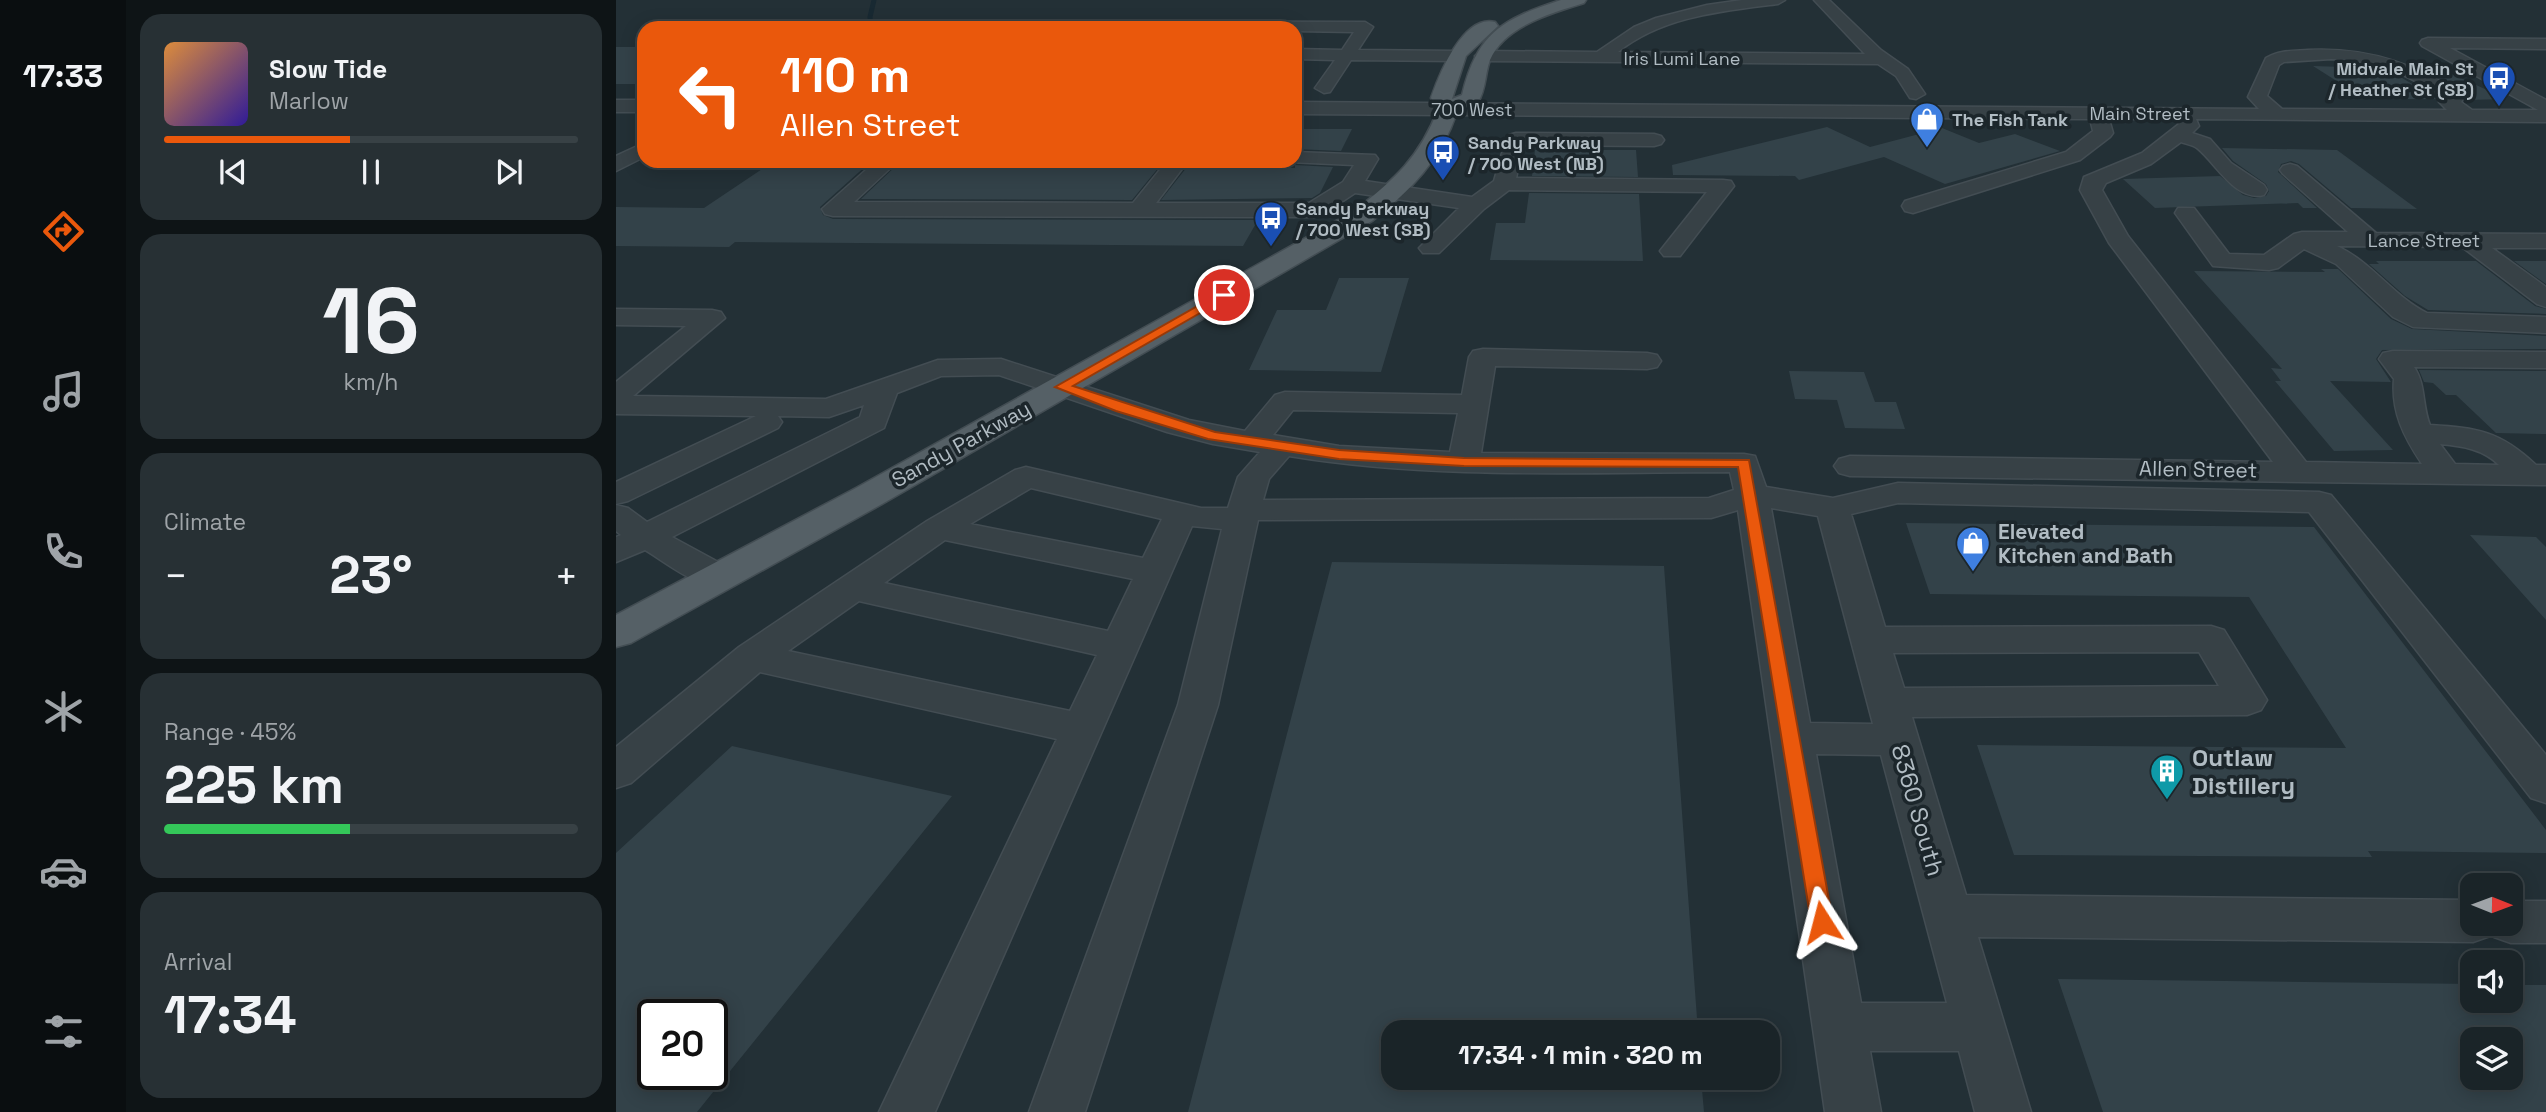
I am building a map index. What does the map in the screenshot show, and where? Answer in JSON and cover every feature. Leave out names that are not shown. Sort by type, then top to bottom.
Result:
[{"type":"main road","points":[[1546,0],[1489,26],[1467,42],[1455,56],[1441,98],[1448,109],[1471,98],[1483,57],[1492,44],[1519,24],[1578,0]]},
{"type":"main road","name":"Sandy Parkway","points":[[616,633],[1062,387],[1363,216],[1406,183],[1433,149],[1448,109]]},
{"type":"street","points":[[1600,58],[1627,36],[1667,19],[1714,8],[1778,0]]},
{"type":"street","points":[[1821,0],[1881,59],[1902,73],[1916,94]]},
{"type":"street","points":[[1170,21],[1180,10]]},
{"type":"street","points":[[1303,26],[1314,11]]},
{"type":"street","points":[[1052,21],[1063,12]]},
{"type":"street","points":[[1303,26],[1365,27],[1324,88]]},
{"type":"street","points":[[2546,44],[2428,43],[2546,107]]},
{"type":"street","points":[[1302,54],[1455,56]]},
{"type":"street","points":[[2277,114],[2257,97],[2272,62],[2280,57],[2358,56],[2385,61],[2438,86],[2455,97],[2448,102],[2468,116]]},
{"type":"street","name":"Iris Lumi Lane","points":[[1483,57],[1881,59]]},
{"type":"street","points":[[616,106],[637,106]]},
{"type":"street","name":"700 West","points":[[1302,108],[1650,109]]},
{"type":"street","name":"Main Street","points":[[1650,109],[2098,113],[2178,123],[2277,114],[2546,116]]},
{"type":"street","points":[[2033,112],[2048,127],[2091,142]]},
{"type":"street","points":[[1913,206],[2073,156],[2103,133],[2098,113]]},
{"type":"street","points":[[2256,190],[2224,167],[2203,143],[2178,123],[2146,159],[2101,177],[2092,183],[2091,190],[2117,238],[2295,470]]},
{"type":"street","points":[[1504,184],[1516,139],[1654,140]]},
{"type":"street","points":[[616,165],[637,153]]},
{"type":"street","points":[[880,168],[833,209],[1314,210],[1351,186],[1368,159],[1302,158]]},
{"type":"street","points":[[1140,209],[1172,168]]},
{"type":"street","points":[[2290,170],[2371,240]]},
{"type":"street","points":[[1431,248],[1476,204],[1504,184],[1723,186],[1672,251]]},
{"type":"street","points":[[1351,186],[1476,204]]},
{"type":"street","points":[[2186,213],[2222,261],[2269,263],[2302,239],[2345,260],[2402,311],[2422,321],[2546,325]]},
{"type":"street","name":"Lance Street","points":[[2302,239],[2542,243]]},
{"type":"street","points":[[2467,240],[2546,299]]},
{"type":"street","points":[[616,317],[712,318],[616,396]]},
{"type":"street","points":[[1464,462],[1483,356],[1647,361]]},
{"type":"street","points":[[2446,474],[2411,419],[2406,394],[2408,379],[2393,359],[2546,359]]},
{"type":"street","points":[[616,405],[829,408],[938,368],[1001,367],[1178,426],[1267,445],[1351,456],[1748,479],[1833,508],[1898,493],[2319,502],[2546,786]]},
{"type":"street","points":[[630,543],[873,422],[884,389]]},
{"type":"street","points":[[1058,1112],[1198,705],[1242,514],[1285,401],[1474,404]]},
{"type":"street","points":[[616,494],[766,422]]},
{"type":"street","points":[[2419,434],[2470,437],[2503,451],[2537,475]]},
{"type":"street","name":"Allen Street","points":[[1850,466],[2537,475]]},
{"type":"street","points":[[617,770],[753,657],[939,528],[1026,477],[1201,518],[1242,514],[1711,508],[1748,479]]},
{"type":"street","points":[[1748,479],[1853,1112]]},
{"type":"street","name":"8360 South","points":[[1833,508],[2003,1112]]},
{"type":"street","points":[[907,1112],[1181,513]]},
{"type":"street","points":[[616,515],[630,543],[718,578]]},
{"type":"street","points":[[939,528],[1154,572]]},
{"type":"street","points":[[853,588],[1120,646]]},
{"type":"street","points":[[1791,738],[1893,722],[2247,700],[2211,639],[1870,640]]},
{"type":"street","points":[[753,657],[1082,729]]},
{"type":"street","points":[[1948,916],[2460,921]]},
{"type":"street","points":[[2524,922],[2546,922]]},
{"type":"street","points":[[1839,1027],[1979,1027]]},
{"type":"building","points":[[616,47],[637,47],[637,84],[616,84]]},
{"type":"building","points":[[2313,66],[2375,68],[2402,78],[2438,99],[2365,99]]},
{"type":"building","points":[[2415,66],[2434,66],[2507,99],[2466,100],[2462,92]]},
{"type":"building","points":[[1827,127],[1870,147],[1942,128],[1979,143],[2015,134],[2060,151],[1945,184],[1884,157],[1799,180],[1795,176],[1673,175],[1672,165]]},
{"type":"building","points":[[1302,129],[1352,129],[1341,151],[1302,149]]},
{"type":"building","points":[[2222,148],[2337,150],[2417,209],[2351,208],[2299,164],[2291,161],[2281,164],[2278,172],[2317,208],[2303,208],[2298,203],[2155,208],[2123,179],[2220,176],[2243,195],[2254,198],[2266,196],[2269,191],[2266,184],[2233,161]]},
{"type":"building","points":[[1535,150],[1636,150],[1638,177],[1532,176]]},
{"type":"building","points":[[1333,167],[1320,193],[1312,198],[1161,200],[1186,168]]},
{"type":"building","points":[[764,168],[864,168],[820,207],[823,215],[833,219],[1258,220],[1243,246],[735,242],[729,247],[616,246],[616,207],[704,208]]},
{"type":"building","points":[[894,168],[1158,168],[1132,200],[861,199]]},
{"type":"building","points":[[1529,193],[1639,194],[1643,261],[1490,260],[1496,223],[1525,223]]},
{"type":"building","points":[[2376,261],[2476,261],[2535,306],[2546,309],[2546,314],[2428,310],[2405,296],[2369,264],[2379,264]]},
{"type":"building","points":[[2514,261],[2546,261],[2546,284]]},
{"type":"building","points":[[2321,269],[2338,269],[2391,319],[2412,329],[2546,336],[2546,349],[2382,350],[2376,359],[2391,382],[2330,381],[2393,450],[2334,451],[2275,381],[2281,381],[2271,368],[2282,369],[2194,271],[2325,272]]},
{"type":"building","points":[[1339,278],[1409,278],[1381,372],[1249,370],[1277,310],[1326,310]]},
{"type":"building","points":[[2419,370],[2546,371],[2546,434],[2496,433],[2456,395],[2446,395],[2433,383],[2424,382]]},
{"type":"building","points":[[1789,371],[1864,372],[1875,402],[1896,402],[1905,429],[1845,428],[1837,400],[1795,399]]},
{"type":"building","points":[[1906,523],[2314,527],[2546,830],[2546,853],[2368,851],[2372,857],[2014,855],[1977,745],[2346,748],[2249,597],[1930,594]]},
{"type":"building","points":[[2470,535],[2536,537],[2546,547],[2546,620]]},
{"type":"building","points":[[1332,562],[1664,566],[1697,1020],[1381,1020],[1381,1090],[1702,1090],[1704,1112],[1188,1112]]},
{"type":"building","points":[[732,746],[952,796],[728,1074],[728,999],[637,999],[637,1090],[715,1090],[697,1112],[616,1112],[616,853]]},
{"type":"building","points":[[2058,979],[2460,984],[2460,1013],[2523,1013],[2523,985],[2546,985],[2546,1112],[2103,1112]]},
{"type":"waterway","points":[[870,21],[874,0]]},
{"type":"place","name":"Midvale Main St / Heather St (SB)","points":[[2499,108]]},
{"type":"place","name":"The Fish Tank","points":[[1927,149]]},
{"type":"place","name":"Sandy Parkway / 700 West (NB)","points":[[1443,182]]},
{"type":"place","name":"Sandy Parkway / 700 West (SB)","points":[[1271,248]]},
{"type":"place","name":"Elevated Kitchen and Bath","points":[[1973,573]]},
{"type":"place","name":"Outlaw Distillery","points":[[2167,801]]},
{"type":"route","points":[[1224,295],[1062,387],[1213,436],[1339,455],[1464,462],[1744,463],[1752,495],[1822,922]]}]
